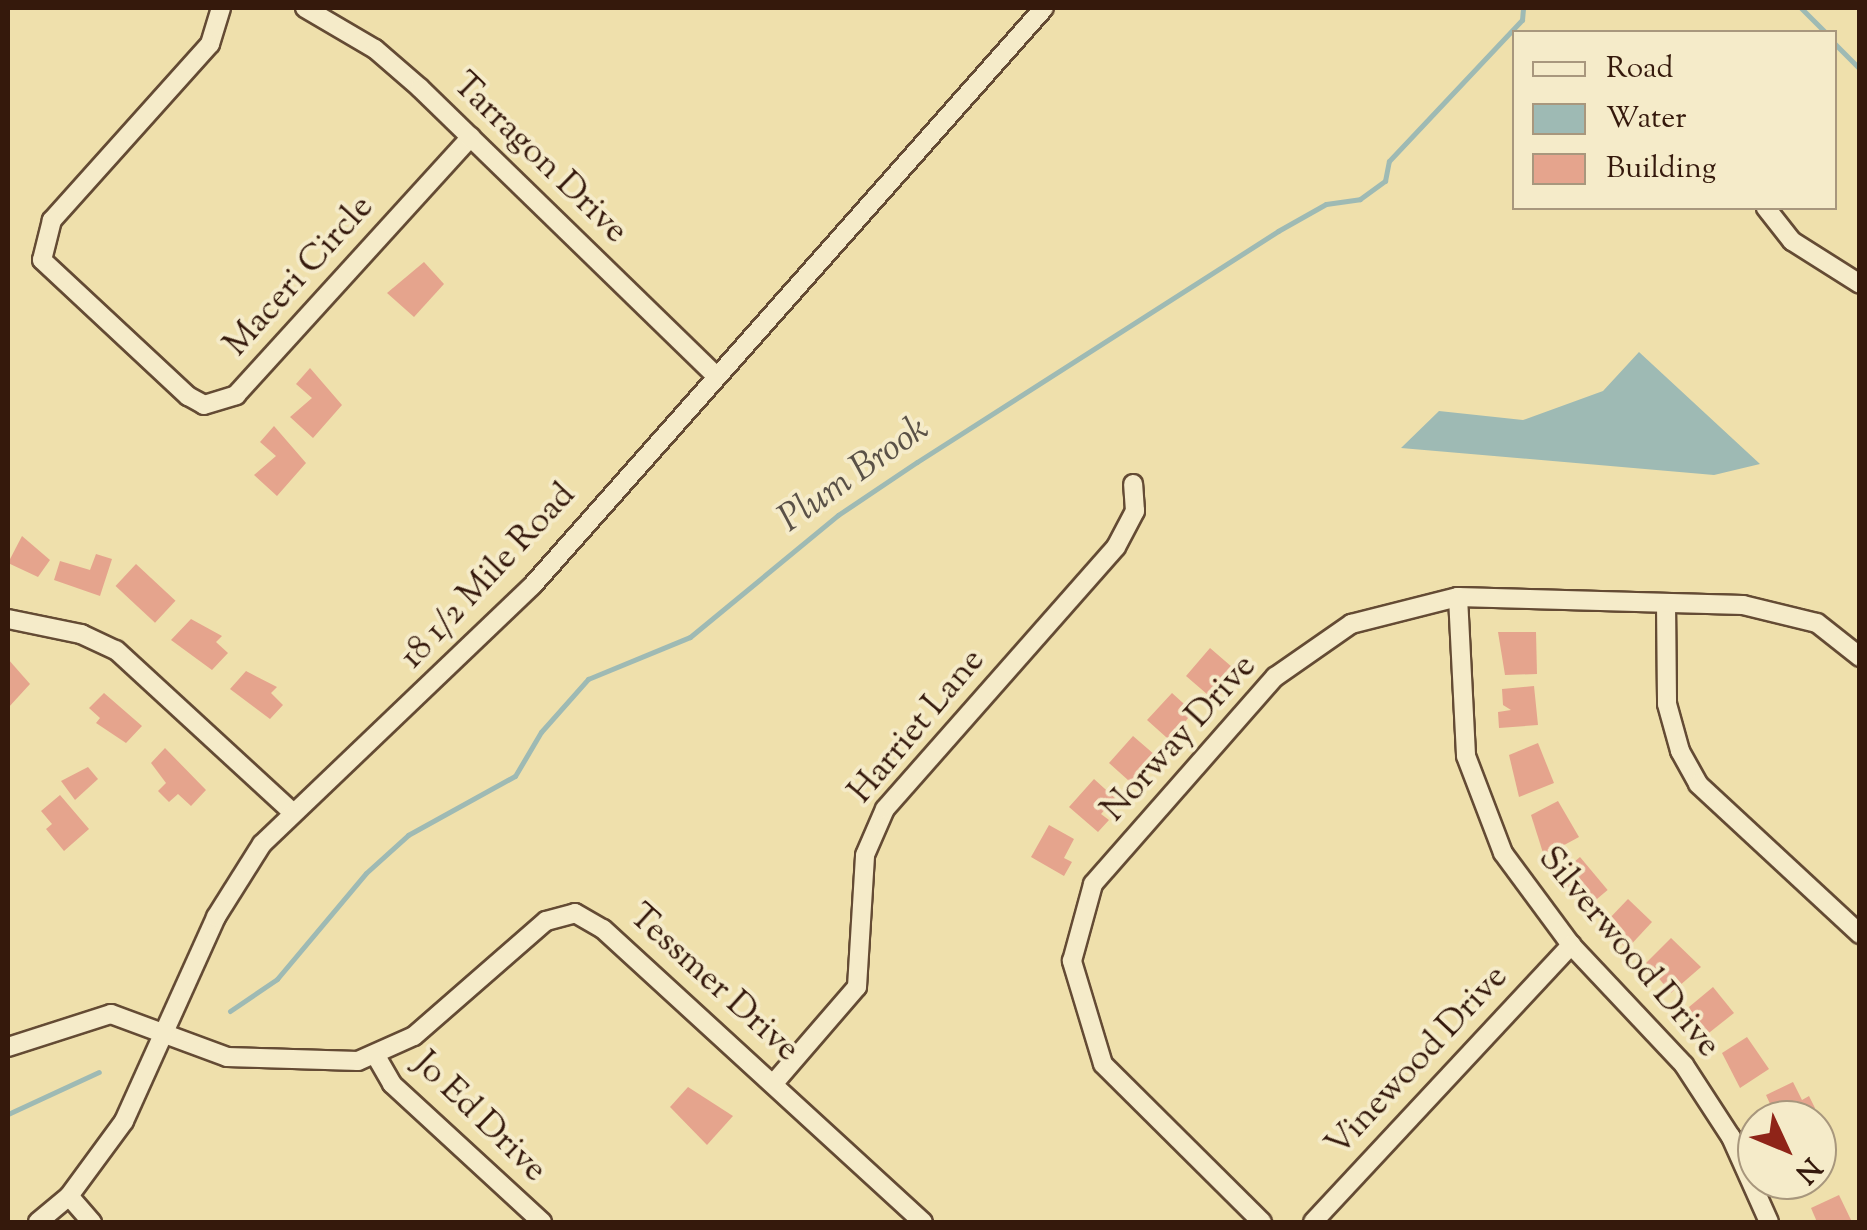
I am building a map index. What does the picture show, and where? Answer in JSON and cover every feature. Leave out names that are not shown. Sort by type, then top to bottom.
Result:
[{"type":"street","name":"Maceri Circle","points":[[221,8],[210,44],[52,220],[42,260],[188,396],[204,405],[236,395],[471,137]]},
{"type":"street","name":"Tarragon Drive","points":[[305,8],[375,49],[715,375]]},
{"type":"street","name":"18 1/2 Mile Road","points":[[38,1222],[68,1196],[124,1121],[229,891],[292,812],[532,586],[1044,8]]},
{"type":"street","points":[[1768,210],[1792,242],[1860,284]]},
{"type":"street","name":"Harriet Lane","points":[[774,1083],[857,986],[864,856],[885,809],[1116,547],[1135,511],[1133,484]]},
{"type":"street","name":"Norway Drive","points":[[1262,1222],[1103,1064],[1078,994],[1072,961],[1092,884],[1275,677],[1351,624],[1458,597],[1742,605],[1817,624],[1860,657]]},
{"type":"street","name":"Silverwood Drive","points":[[1458,597],[1466,756],[1503,854],[1571,945],[1684,1065],[1730,1137],[1769,1222]]},
{"type":"street","points":[[1666,603],[1667,704],[1680,751],[1698,784],[1860,934]]},
{"type":"street","points":[[8,619],[81,634],[116,650],[292,812]]},
{"type":"street","name":"Tessmer Drive","points":[[8,1047],[102,1015],[122,1015],[165,1034],[248,1060],[376,1056],[428,1026],[546,921],[575,913],[604,929],[923,1222]]},
{"type":"street","name":"Vinewood Drive","points":[[1314,1222],[1571,945]]},
{"type":"street","name":"Jo Ed Drive","points":[[376,1056],[392,1084],[542,1222]]},
{"type":"street","points":[[68,1196],[92,1222]]},
{"type":"water","points":[[1639,352],[1760,464],[1714,475],[1401,448],[1439,411],[1523,420],[1603,391]]},
{"type":"building","points":[[424,262],[444,284],[414,317],[387,293]]},
{"type":"building","points":[[310,368],[342,405],[313,438],[290,417],[312,398],[296,384]]},
{"type":"building","points":[[274,426],[306,463],[277,496],[254,475],[276,456],[260,442]]},
{"type":"building","points":[[22,536],[50,560],[38,577],[8,563]]},
{"type":"building","points":[[96,554],[112,559],[100,596],[54,580],[60,561],[90,570]]},
{"type":"building","points":[[136,564],[175,601],[155,623],[116,586]]},
{"type":"building","points":[[191,619],[222,636],[216,642],[228,653],[212,670],[171,640]]},
{"type":"building","points":[[1498,632],[1536,632],[1537,674],[1505,675]]},
{"type":"building","points":[[1210,648],[1232,667],[1218,683],[1225,690],[1215,701],[1186,676]]},
{"type":"building","points":[[8,659],[30,684],[8,708]]},
{"type":"building","points":[[246,671],[277,687],[271,693],[283,705],[270,719],[230,689]]},
{"type":"building","points":[[1534,686],[1538,725],[1499,728],[1498,712],[1511,710],[1503,705],[1502,689]]},
{"type":"building","points":[[104,693],[142,726],[126,743],[96,723],[100,718],[89,708]]},
{"type":"building","points":[[1172,693],[1193,712],[1180,728],[1187,734],[1176,746],[1147,720]]},
{"type":"building","points":[[1133,736],[1155,755],[1141,771],[1148,777],[1138,789],[1109,763]]},
{"type":"building","points":[[1538,743],[1554,783],[1519,797],[1509,755]]},
{"type":"building","points":[[165,748],[206,790],[191,806],[178,794],[169,802],[158,791],[166,783],[151,763]]},
{"type":"building","points":[[88,767],[98,779],[75,800],[61,781]]},
{"type":"building","points":[[1094,779],[1115,798],[1101,814],[1109,820],[1098,832],[1069,807]]},
{"type":"building","points":[[60,795],[89,829],[64,851],[46,829],[52,824],[41,811]]},
{"type":"building","points":[[1558,801],[1579,837],[1544,856],[1531,815]]},
{"type":"building","points":[[1049,825],[1074,839],[1064,858],[1072,862],[1064,876],[1031,857]]},
{"type":"building","points":[[1580,857],[1608,890],[1586,908],[1559,875]]},
{"type":"building","points":[[1628,899],[1652,922],[1626,950],[1607,921]]},
{"type":"building","points":[[1671,938],[1701,967],[1671,993],[1646,963]]},
{"type":"building","points":[[1713,987],[1734,1013],[1705,1036],[1689,1007]]},
{"type":"building","points":[[1747,1037],[1769,1069],[1740,1088],[1722,1053]]},
{"type":"building","points":[[1793,1082],[1802,1100],[1768,1100],[1766,1095]]},
{"type":"building","points":[[688,1087],[733,1116],[707,1145],[670,1107]]},
{"type":"building","points":[[1837,1196],[1852,1222],[1817,1222],[1811,1208],[1837,1200]]},
{"type":"waterway","name":"Plum Brook","points":[[1513,30],[1522,20],[1523,8]]},
{"type":"waterway","points":[[1801,8],[1823,30]]},
{"type":"waterway","name":"Plum Brook","points":[[230,1011],[277,979],[366,873],[408,835],[515,776],[541,732],[588,679],[690,637],[838,515],[917,462],[1278,231],[1326,204],[1360,199],[1385,181],[1389,161],[1512,31]]},
{"type":"waterway","points":[[1837,46],[1860,69]]},
{"type":"waterway","name":"Plum Brook","points":[[8,1114],[99,1072]]}]
